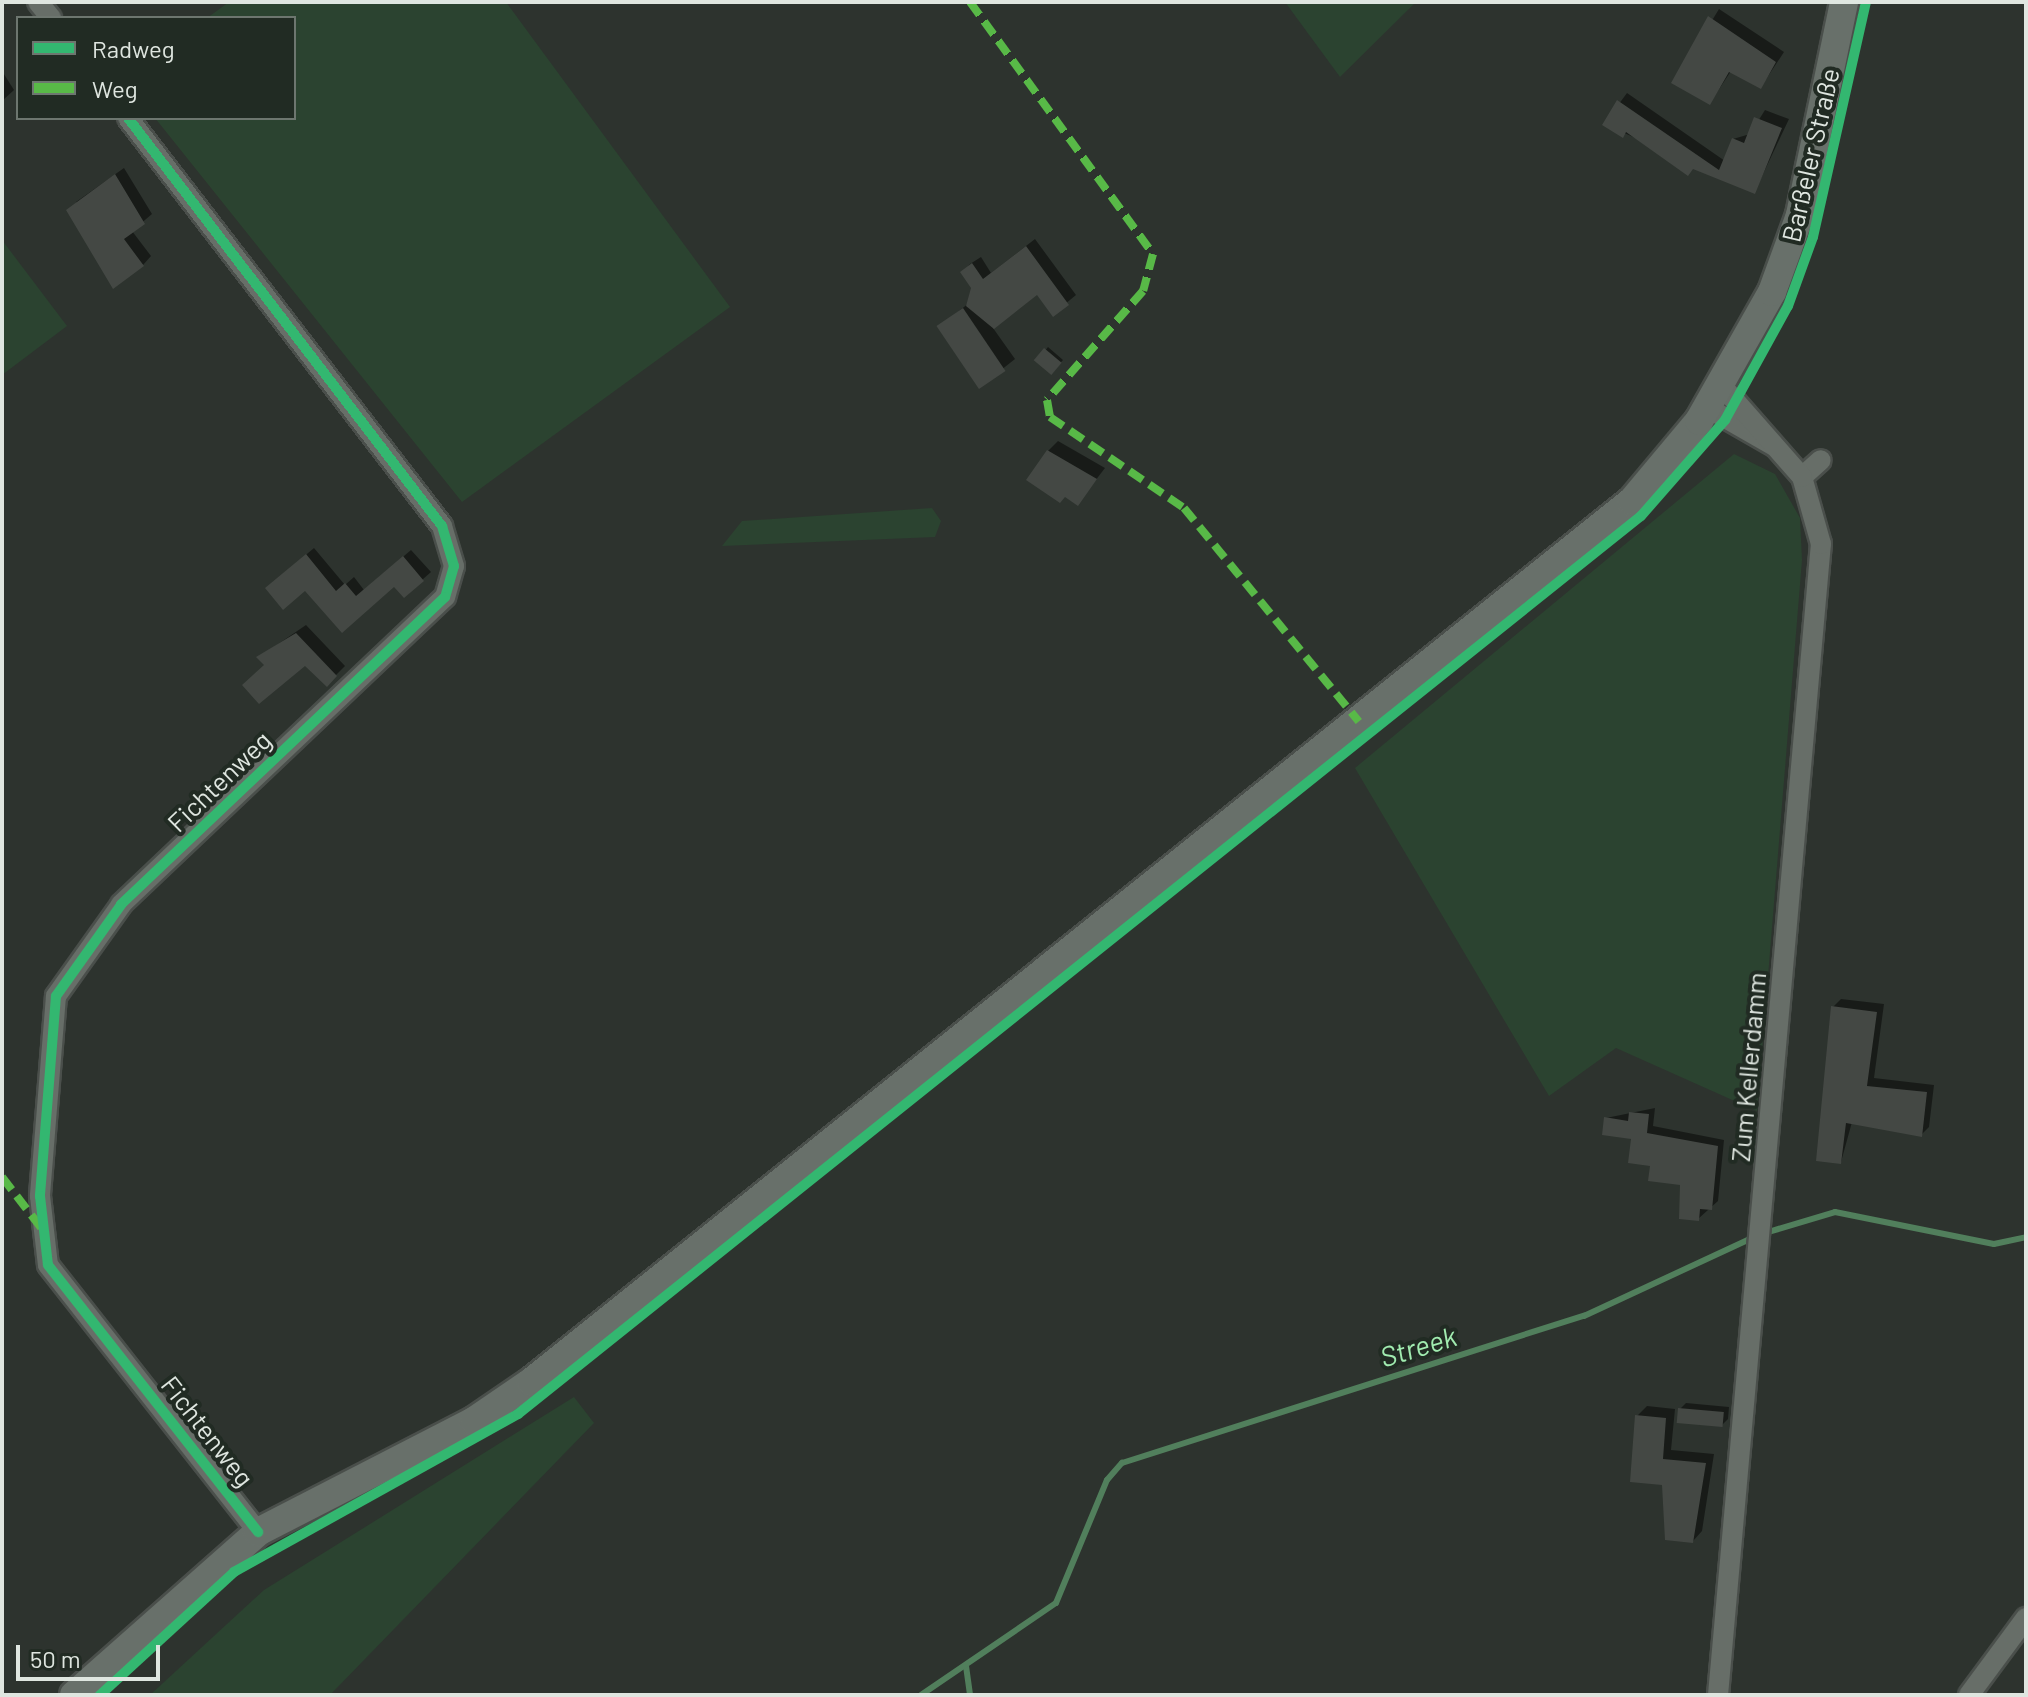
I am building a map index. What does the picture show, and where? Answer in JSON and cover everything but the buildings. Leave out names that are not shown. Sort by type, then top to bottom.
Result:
[{"type":"main road","name":"Barßeler Straße","points":[[74,1695],[258,1532],[474,1421],[531,1382],[1603,528],[1715,397],[1759,322],[1793,238],[1844,2]]},
{"type":"street","name":"Fichtenweg","points":[[130,120],[442,526],[454,566],[445,597],[121,905],[56,996],[40,1196],[48,1265],[258,1532]]},
{"type":"street","name":"Zum Kellerdamm","points":[[1715,397],[1784,452],[1802,477],[1818,518],[1820,581],[1718,1695]]},
{"type":"street","points":[[1802,477],[1821,460]]},
{"type":"street","points":[[1969,1695],[2026,1618]]},
{"type":"green space","points":[[229,2],[506,2],[730,307],[462,502],[157,120],[296,120],[296,16],[210,16]]},
{"type":"green space","points":[[1285,2],[1416,2],[1340,77]]},
{"type":"green space","points":[[2,240],[67,326],[2,375]]},
{"type":"green space","points":[[1734,454],[1775,474],[1800,518],[1802,560],[1757,1111],[1616,1048],[1549,1096],[1355,768]]},
{"type":"green space","points":[[932,508],[941,521],[935,537],[722,546],[742,521]]},
{"type":"green space","points":[[574,1397],[594,1423],[330,1695],[150,1695],[264,1590]]},
{"type":"waterway","name":"Streek","points":[[1765,1233],[1835,1212],[1994,1244],[2026,1237]]},
{"type":"waterway","name":"Streek","points":[[921,1695],[1056,1603],[1107,1480],[1122,1463],[1584,1316],[1754,1237]]},
{"type":"waterway","points":[[966,1666],[970,1695]]},
{"type":"marked path","points":[[970,2],[1153,254],[1143,291],[1047,400],[1050,417],[1184,508],[1359,722]]},
{"type":"marked path","points":[[2,1177],[42,1229]]},
{"type":"cycle path","points":[[100,1695],[234,1572],[518,1414],[1641,516],[1725,420],[1788,306],[1813,237],[1866,2]]},
{"type":"cycle path","points":[[130,120],[442,526],[454,566],[445,597],[121,905],[56,996],[40,1196],[48,1265],[258,1532]]}]
